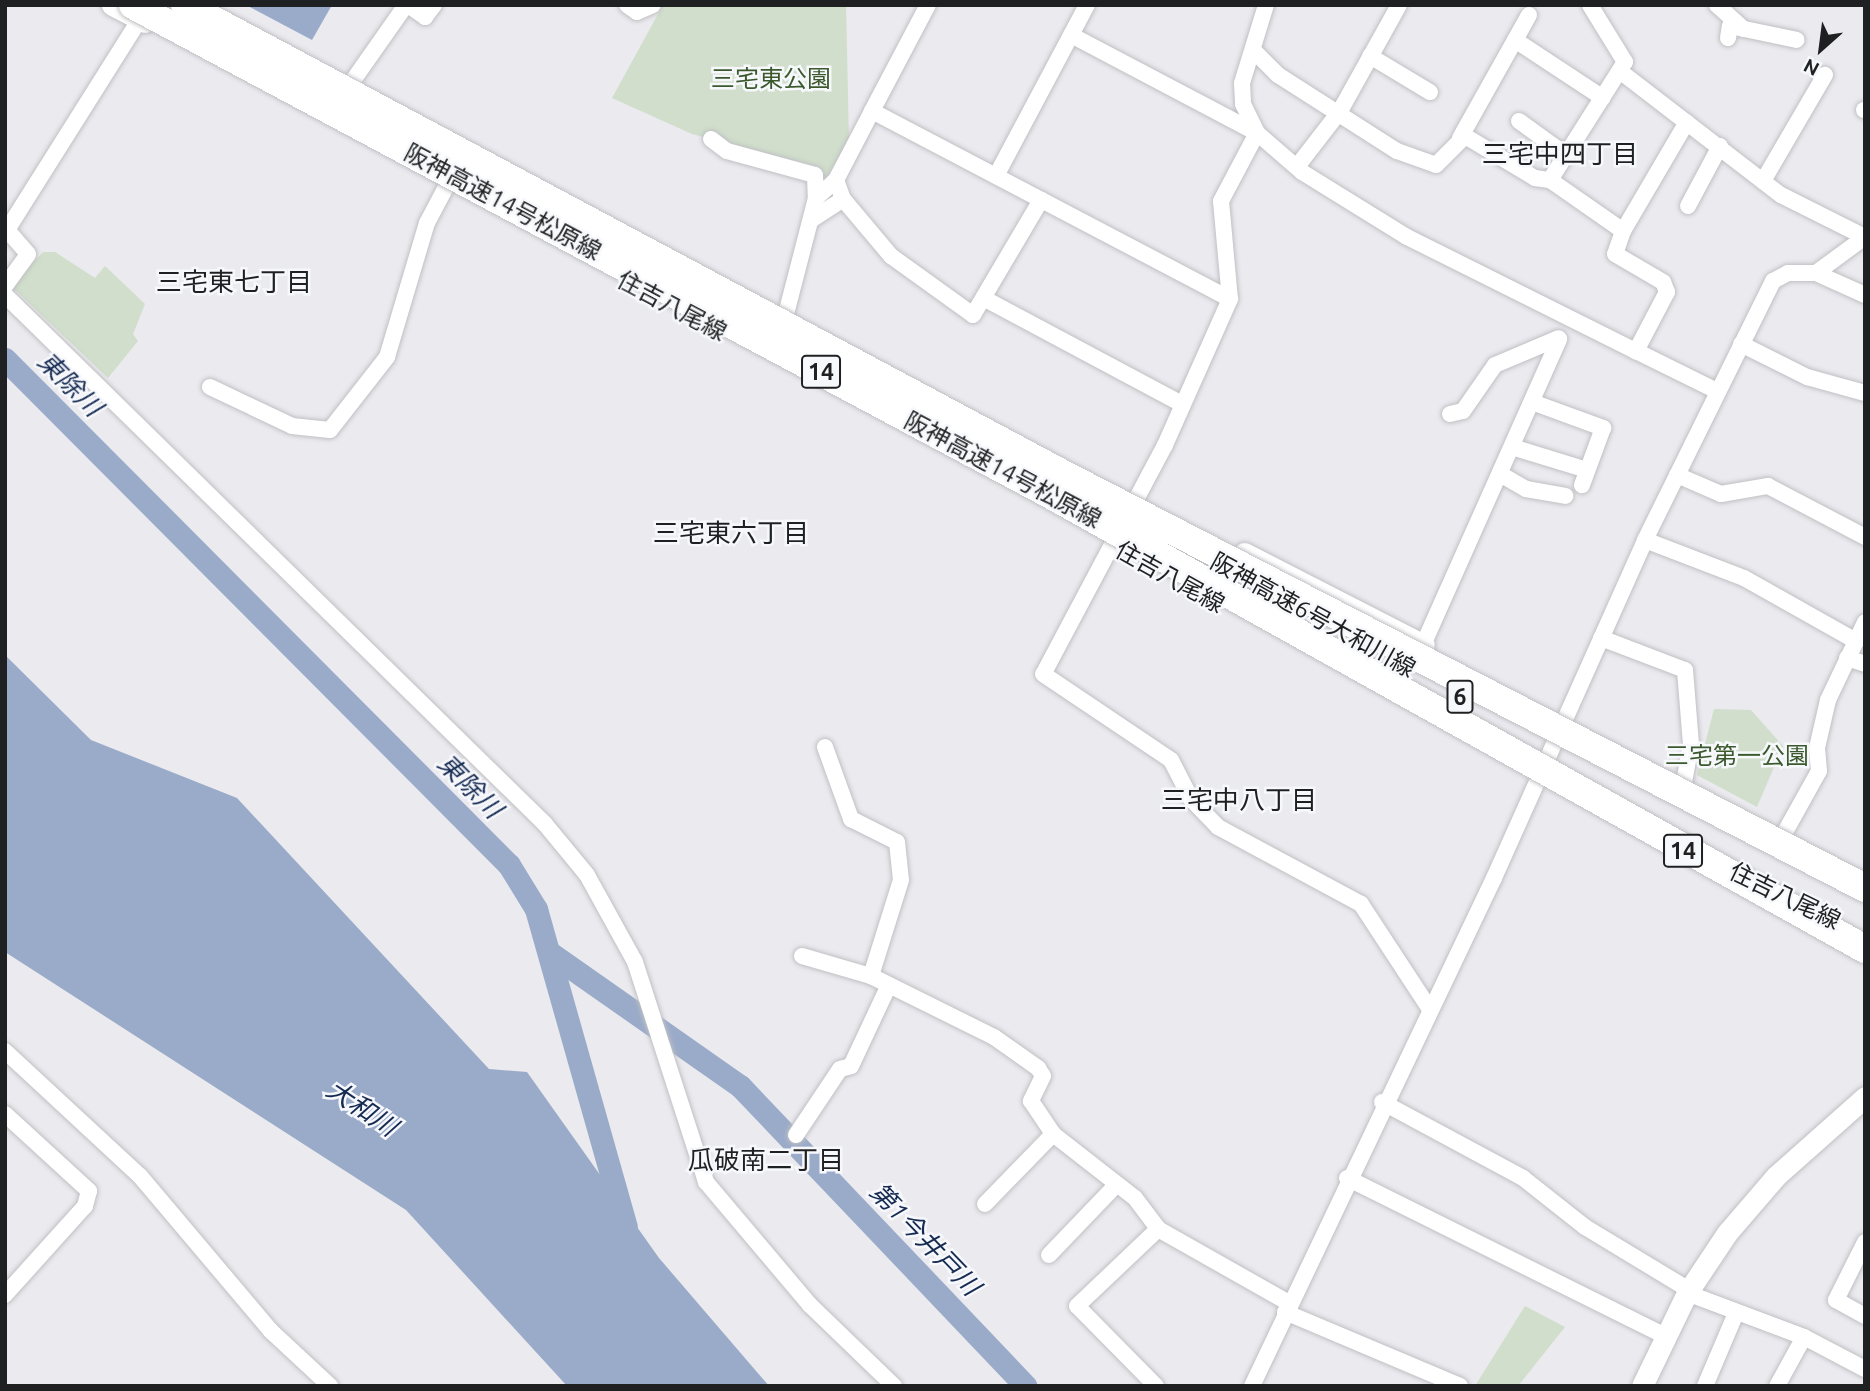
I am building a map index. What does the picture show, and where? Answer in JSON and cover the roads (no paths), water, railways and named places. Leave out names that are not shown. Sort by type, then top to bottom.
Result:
[{"type":"highway","name":"阪神高速14号松原線","points":[[186,5],[1063,474],[1865,887]]},
{"type":"highway","name":"阪神高速14号松原線","points":[[136,12],[1051,495],[1504,746],[1767,900],[1865,948]]},
{"type":"highway","name":"阪神高速6号大和川線","points":[[1063,474],[1516,727],[1865,905]]},
{"type":"highway","points":[[1504,746],[1865,928]]},
{"type":"main road","name":"住吉八尾線","points":[[112,5],[136,12],[447,185],[1541,774],[1865,936]]},
{"type":"main road","name":"住吉八尾線","points":[[186,5],[790,315],[1133,501],[1423,645],[1865,887]]},
{"type":"main road","points":[[1642,1386],[1688,1292],[1758,1195],[1865,1097]]},
{"type":"street","points":[[329,120],[347,86],[407,5],[425,17],[434,5]]},
{"type":"street","points":[[627,5],[637,12],[653,5]]},
{"type":"street","points":[[816,198],[836,180],[928,5]]},
{"type":"street","points":[[996,176],[1087,5]]},
{"type":"street","points":[[1257,133],[1243,104],[1253,50],[1266,5]]},
{"type":"street","points":[[1299,164],[1340,111],[1399,5]]},
{"type":"street","points":[[1550,180],[1626,62],[1590,5]]},
{"type":"street","points":[[1725,6],[1744,29]]},
{"type":"street","points":[[5,286],[28,254],[6,230],[136,12]]},
{"type":"street","points":[[1253,50],[1278,75],[1427,166],[1436,165],[1460,138],[1529,15]]},
{"type":"street","points":[[1728,38],[1730,26],[1797,40]]},
{"type":"street","points":[[1071,35],[1257,133],[1299,164],[1302,172],[1407,237],[1570,321],[1717,391]]},
{"type":"street","points":[[1514,40],[1603,98]]},
{"type":"street","points":[[1370,56],[1430,92]]},
{"type":"street","points":[[1621,72],[1763,181],[1865,237],[1816,273]]},
{"type":"street","points":[[1763,181],[1825,75]]},
{"type":"street","points":[[872,111],[1230,299]]},
{"type":"street","points":[[1519,121],[1566,155]]},
{"type":"street","points":[[1636,351],[1667,292],[1662,282],[1615,254],[1623,230],[1687,122]]},
{"type":"street","points":[[1257,133],[1221,201],[1230,299],[1133,501],[1043,674],[1171,760],[1191,799],[1218,827],[1361,904],[1429,1008]]},
{"type":"street","points":[[1460,138],[1535,178],[1550,180],[1623,230]]},
{"type":"street","points":[[711,139],[727,151],[816,171],[816,198],[790,315],[767,356]]},
{"type":"street","points":[[1688,206],[1720,146]]},
{"type":"street","points":[[836,180],[843,199],[891,256],[944,300],[973,316],[987,300],[1041,200]]},
{"type":"street","points":[[210,387],[292,426],[330,430],[387,357],[427,223],[447,185]]},
{"type":"street","points":[[811,220],[843,199]]},
{"type":"street","points":[[1252,1386],[1382,1102],[1541,774],[1645,540],[1773,281],[1788,273],[1816,273],[1865,295]]},
{"type":"street","points":[[5,295],[570,855],[617,923],[635,962],[706,1182],[810,1305],[894,1386]]},
{"type":"street","points":[[987,300],[1180,403]]},
{"type":"street","points":[[1423,645],[1559,339],[1570,321]]},
{"type":"street","points":[[1450,414],[1463,411],[1495,365],[1559,339]]},
{"type":"street","points":[[1741,344],[1807,377],[1865,393]]},
{"type":"street","points":[[1512,447],[1584,477],[1603,428],[1598,422],[1532,402]]},
{"type":"street","points":[[1500,474],[1526,489],[1565,496]]},
{"type":"street","points":[[1676,475],[1721,494],[1768,486],[1865,537]]},
{"type":"street","points":[[1645,540],[1744,578],[1856,641]]},
{"type":"street","points":[[1780,841],[1819,771],[1817,748],[1828,700],[1865,622]]},
{"type":"street","points":[[1601,638],[1685,670],[1690,744],[1682,789]]},
{"type":"street","points":[[1847,658],[1865,664]]},
{"type":"street","points":[[825,747],[851,819],[897,842],[901,880],[871,976]]},
{"type":"street","points":[[802,956],[871,976],[887,989],[993,1037],[1038,1068],[1043,1076],[1031,1101],[1052,1133],[1117,1184],[1158,1229],[1287,1307],[1460,1386]]},
{"type":"street","points":[[796,1135],[840,1069],[852,1066],[887,989]]},
{"type":"street","points":[[5,1051],[140,1176],[271,1331],[330,1386]]},
{"type":"street","points":[[1382,1102],[1523,1178],[1586,1227],[1688,1292],[1736,1313],[1804,1337],[1865,1369]]},
{"type":"street","points":[[5,1114],[89,1191],[85,1206],[7,1290]]},
{"type":"street","points":[[985,1204],[1052,1133]]},
{"type":"street","points":[[1347,1178],[1667,1337]]},
{"type":"street","points":[[1049,1255],[1117,1184]]},
{"type":"street","points":[[1156,1386],[1077,1306],[1158,1229]]},
{"type":"street","points":[[1865,1242],[1836,1300],[1865,1316]]},
{"type":"street","points":[[1705,1386],[1736,1313]]},
{"type":"street","points":[[1777,1386],[1804,1337]]},
{"type":"water","points":[[246,5],[332,5],[312,40]]},
{"type":"water","name":"大和川","points":[[5,655],[91,740],[237,798],[489,1069],[527,1072],[659,1258],[769,1386],[567,1386],[406,1210],[5,952]]},
{"type":"waterway","name":"東除川","points":[[5,359],[509,865],[536,909],[626,1226]]},
{"type":"waterway","name":"第1今井戸川","points":[[550,953],[740,1086],[1026,1386]]},
{"type":"district","name":"三宅中四丁目","points":[[1560,154]]},
{"type":"district","name":"三宅東七丁目","points":[[234,282]]},
{"type":"district","name":"三宅東六丁目","points":[[731,533]]},
{"type":"district","name":"三宅中八丁目","points":[[1239,800]]},
{"type":"district","name":"瓜破南二丁目","points":[[766,1160]]},
{"type":"park label","name":"三宅東公園","points":[[771,79]]},
{"type":"park label","name":"三宅第一公園","points":[[1737,756]]}]
